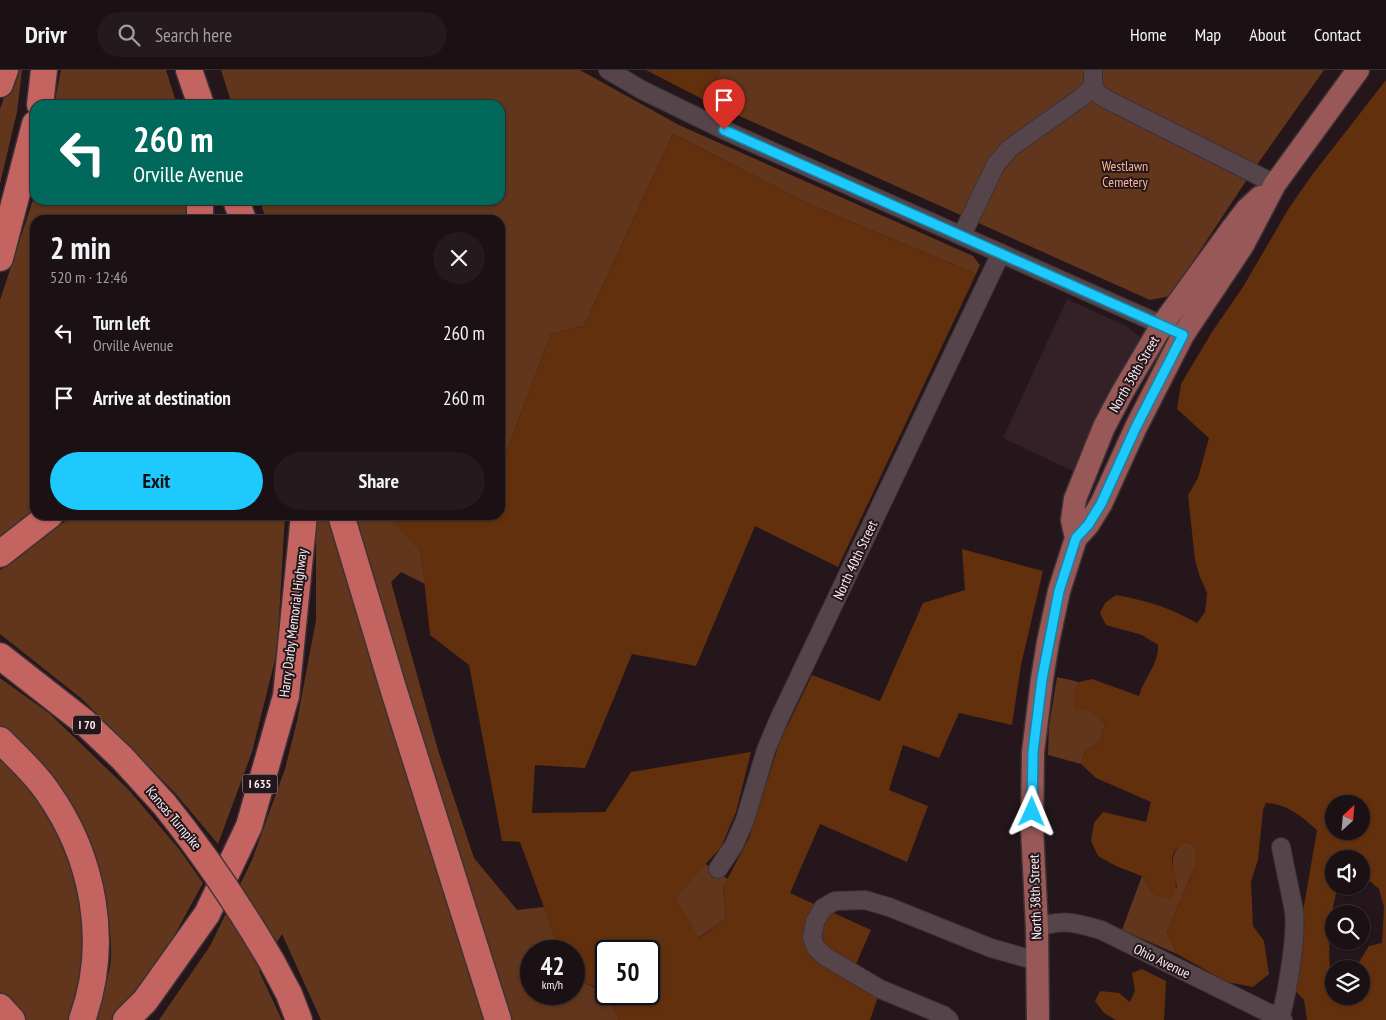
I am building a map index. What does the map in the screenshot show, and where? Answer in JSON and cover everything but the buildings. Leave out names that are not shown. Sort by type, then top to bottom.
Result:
[{"type":"highway","points":[[0,84],[5,70]]},
{"type":"highway","points":[[41,100],[44,70]]},
{"type":"highway","points":[[0,258],[30,143]]},
{"type":"highway","points":[[0,554],[44,520]]},
{"type":"highway","name":"Harry Darby Memorial Highway","points":[[126,1020],[145,1001],[207,914],[249,826],[286,696],[305,520]]},
{"type":"highway","points":[[343,520],[394,691],[498,1020]]},
{"type":"highway","name":"Kansas Turnpike","points":[[0,656],[83,721],[122,758],[164,804],[203,853],[238,904],[272,962],[300,1020]]},
{"type":"highway","points":[[0,740],[46,789],[63,815],[87,869],[93,898],[96,928],[92,987],[82,1020]]},
{"type":"highway","points":[[0,1007],[12,1020]]},
{"type":"main road","name":"North 38th Street","points":[[1038,1020],[1037,928],[1032,828],[1033,752],[1048,642],[1059,591],[1076,538],[1088,525],[1101,504],[1136,427],[1183,335],[1243,245],[1275,184],[1358,70]]},
{"type":"main road","name":"North 38th Street","points":[[1076,538],[1072,520],[1075,499],[1086,468],[1104,428],[1162,325],[1247,209],[1275,184]]},
{"type":"street","points":[[608,70],[642,90],[724,130],[1183,335]]},
{"type":"street","points":[[962,235],[996,164],[1010,148],[1082,97],[1093,78]]},
{"type":"street","points":[[1093,78],[1098,94],[1106,99],[1275,184]]},
{"type":"street","name":"North 40th Street","points":[[718,869],[734,844],[745,820],[764,758],[779,719],[1001,253]]},
{"type":"street","points":[[1281,847],[1294,912],[1294,926],[1290,970],[1281,1019]]},
{"type":"street","points":[[949,1020],[943,1015],[880,989],[826,957],[816,948],[812,938],[815,922],[823,908],[835,901],[865,900],[889,906],[991,948],[1037,961]]},
{"type":"street","name":"Ohio Avenue","points":[[1037,928],[1061,921],[1073,922],[1101,930],[1281,1019]]},
{"type":"shaded area","points":[[646,70],[720,70],[706,101]]},
{"type":"shaded area","points":[[1386,80],[1386,1020],[1307,1020],[1304,1000],[1292,987],[1295,933],[1304,906],[1317,830],[1300,816],[1281,806],[1266,803],[1263,810],[1258,860],[1251,881],[1253,926],[1264,941],[1269,974],[1253,987],[1227,982],[1177,954],[1167,932],[1195,866],[1195,846],[1184,842],[1174,852],[1172,862],[1176,885],[1171,900],[1155,895],[1142,876],[1116,866],[1098,856],[1091,841],[1094,823],[1103,812],[1146,822],[1151,802],[1096,778],[1081,764],[1085,751],[1100,742],[1105,724],[1093,713],[1074,708],[1074,694],[1079,682],[1092,679],[1139,696],[1158,652],[1158,645],[1142,635],[1106,625],[1100,613],[1105,603],[1116,595],[1127,597],[1168,609],[1197,623],[1205,612],[1207,593],[1195,560],[1188,495],[1198,478],[1209,438],[1177,409],[1181,384],[1212,332],[1243,287],[1289,208],[1312,175]]},
{"type":"shaded area","points":[[673,134],[811,205],[976,274],[838,567],[755,526],[696,666],[632,654],[585,768],[535,765],[532,813],[605,812],[631,772],[751,752],[736,812],[721,847],[675,898],[699,938],[726,919],[723,887],[749,838],[780,741],[812,675],[880,701],[923,603],[965,590],[962,549],[1043,571],[1021,665],[1012,725],[959,713],[939,758],[903,745],[889,790],[928,806],[907,862],[820,824],[790,893],[871,930],[856,964],[882,985],[870,1020],[619,1020],[613,1005],[660,1005],[660,940],[595,940],[595,987],[585,983],[585,940],[556,940],[520,842],[502,841],[469,665],[430,635],[421,552],[392,520],[505,520],[505,456],[551,334],[584,326]]},
{"type":"shaded area","points":[[1067,299],[1128,327],[1140,337],[1141,349],[1077,473],[1003,438]]},
{"type":"shaded area","points":[[1142,969],[1166,981],[1164,1020],[1116,1020],[1104,1013],[1095,1001],[1100,991],[1119,993],[1130,1002],[1135,991],[1132,973]]},
{"type":"green space","points":[[14,70],[22,70],[17,112],[0,184],[0,109]]},
{"type":"green space","points":[[61,70],[166,70],[175,100],[55,100]]},
{"type":"green space","points":[[221,70],[580,70],[679,125],[973,256],[980,265],[976,274],[811,205],[673,134],[584,326],[551,334],[505,456],[505,215],[264,215],[262,205],[505,205],[505,100],[230,100]]},
{"type":"green space","name":"Westlawn Cemetery","points":[[720,70],[1324,70],[1254,169],[1170,296],[1150,300],[706,101]]},
{"type":"green space","points":[[31,205],[191,205],[192,215],[30,215],[30,519],[0,544],[0,300]]},
{"type":"green space","points":[[67,520],[285,520],[277,652],[252,752],[218,844],[175,793],[82,699],[0,634],[0,570]]},
{"type":"green space","points":[[316,520],[333,520],[436,846],[483,1020],[321,1020],[282,934],[259,971],[282,1020],[159,1020],[210,946],[252,860],[285,769],[297,721],[316,620]]},
{"type":"green space","points":[[355,520],[393,520],[421,552],[425,584],[401,572],[391,582],[438,750],[474,858],[517,910],[544,907],[556,940],[520,940],[520,1005],[585,1005],[585,983],[595,988],[595,1005],[613,1005],[619,1020],[510,1020],[406,693]]},
{"type":"green space","points":[[1057,677],[1079,682],[1074,694],[1105,724],[1100,742],[1085,751],[1081,764],[1048,755],[1049,726]]},
{"type":"green space","points":[[0,678],[50,714],[128,789],[179,849],[203,883],[168,947],[112,1020],[97,1020],[96,1015],[111,963],[108,911],[97,863],[79,818],[67,798],[42,766],[0,727]]},
{"type":"green space","points":[[0,754],[34,788],[73,854],[83,908],[88,971],[73,1020],[26,1020],[0,992]]},
{"type":"green space","points":[[1184,842],[1195,846],[1195,866],[1167,932],[1177,954],[1122,930],[1142,876],[1155,895],[1177,887],[1173,857]]},
{"type":"green space","points":[[705,864],[728,879],[723,887],[726,919],[698,938],[675,898]]},
{"type":"route","points":[[724,130],[1183,335],[1136,427],[1101,504],[1088,525],[1076,538],[1059,591],[1042,679],[1033,752],[1032,812]]}]
